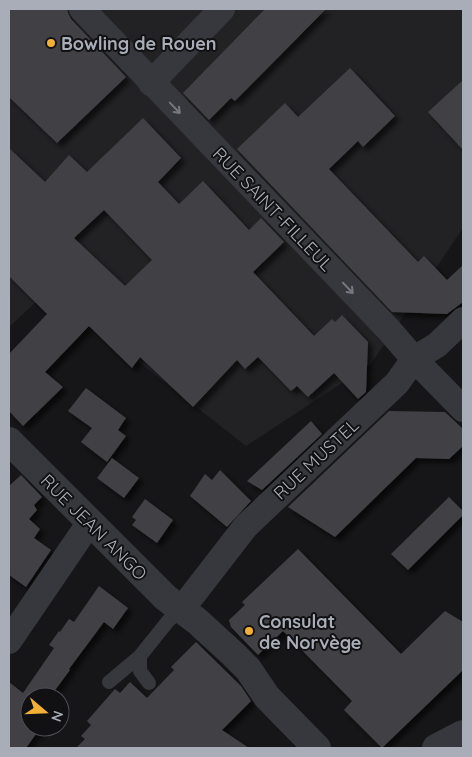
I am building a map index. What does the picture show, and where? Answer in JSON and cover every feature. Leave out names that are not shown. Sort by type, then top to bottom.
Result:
[{"type":"street","name":"RUE SAINT-FILLEUL","points":[[82,9],[463,409]]},
{"type":"street","points":[[151,83],[222,9]]},
{"type":"street","name":"RUE MUSTEL","points":[[181,610],[246,526],[398,382],[414,359],[437,345],[463,320]]},
{"type":"street","name":"RUE JEAN ANGO","points":[[9,441],[124,558],[166,598],[203,626],[248,669],[268,697],[317,748]]},
{"type":"street","points":[[9,641],[90,522]]},
{"type":"street","points":[[436,748],[463,734]]},
{"type":"lane","points":[[109,682],[140,656],[169,620],[181,610]]},
{"type":"lane","points":[[140,656],[140,670],[149,683]]},
{"type":"shaded area","points":[[9,9],[463,9],[463,228],[371,364],[246,446],[48,291],[9,327]]},
{"type":"building","name":"Bowling de Rouen","points":[[9,9],[67,9],[71,19],[126,77],[57,143],[9,97]]},
{"type":"building","points":[[265,9],[326,9],[235,101],[231,98],[209,120],[183,93]]},
{"type":"building","points":[[350,68],[395,116],[363,147],[358,141],[329,169],[418,262],[424,256],[447,280],[463,265],[463,302],[447,314],[392,312],[237,149],[285,103],[298,117]]},
{"type":"building","points":[[463,80],[463,150],[428,112]]},
{"type":"building","points":[[143,118],[181,158],[158,182],[179,204],[203,181],[249,230],[261,218],[284,242],[253,272],[314,336],[332,319],[335,322],[342,315],[368,342],[366,392],[358,399],[334,373],[308,397],[297,386],[291,391],[258,357],[245,369],[237,360],[193,407],[140,357],[132,368],[89,326],[45,372],[63,387],[23,426],[9,411],[9,354],[47,314],[9,276],[9,148],[45,182],[69,155],[87,172]],"holes":[[[104,210],[152,260],[125,286],[74,238]]]},
{"type":"building","points":[[86,388],[126,418],[118,430],[126,436],[107,462],[81,442],[92,428],[68,411]]},
{"type":"building","points":[[389,411],[445,412],[463,429],[463,446],[449,459],[416,458],[335,537],[288,507]]},
{"type":"building","points":[[311,421],[322,434],[262,490],[247,481]]},
{"type":"building","points":[[112,458],[139,478],[124,498],[97,478]]},
{"type":"building","points":[[220,470],[251,501],[227,527],[190,496],[205,474],[212,480]]},
{"type":"building","points":[[21,475],[42,497],[34,505],[37,510],[29,519],[40,529],[34,538],[51,550],[26,587],[9,575],[9,486]]},
{"type":"building","points":[[449,497],[463,511],[463,515],[408,570],[391,554]]},
{"type":"building","points":[[145,499],[173,520],[157,543],[132,525],[136,520],[132,517]]},
{"type":"building","points":[[298,549],[401,654],[445,611],[463,622],[463,670],[382,748],[344,710],[352,701],[283,631],[258,655],[231,627],[229,620],[245,605],[242,602]]},
{"type":"building","points":[[99,586],[128,608],[113,629],[104,622],[57,687],[27,687],[54,648],[49,645],[59,631],[69,619],[74,622]]},
{"type":"building","points":[[196,642],[241,686],[251,701],[222,730],[249,748],[76,748],[85,739],[81,736],[91,725],[87,721],[115,689],[120,693],[130,682],[147,698],[174,670],[171,667]]},
{"type":"building","points":[[9,682],[20,691],[20,737],[34,737],[26,748],[9,748]]},
{"type":"place","name":"Bowling de Rouen","points":[[51,43]]},
{"type":"place","name":"Consulat de Norvège","points":[[249,631]]}]
